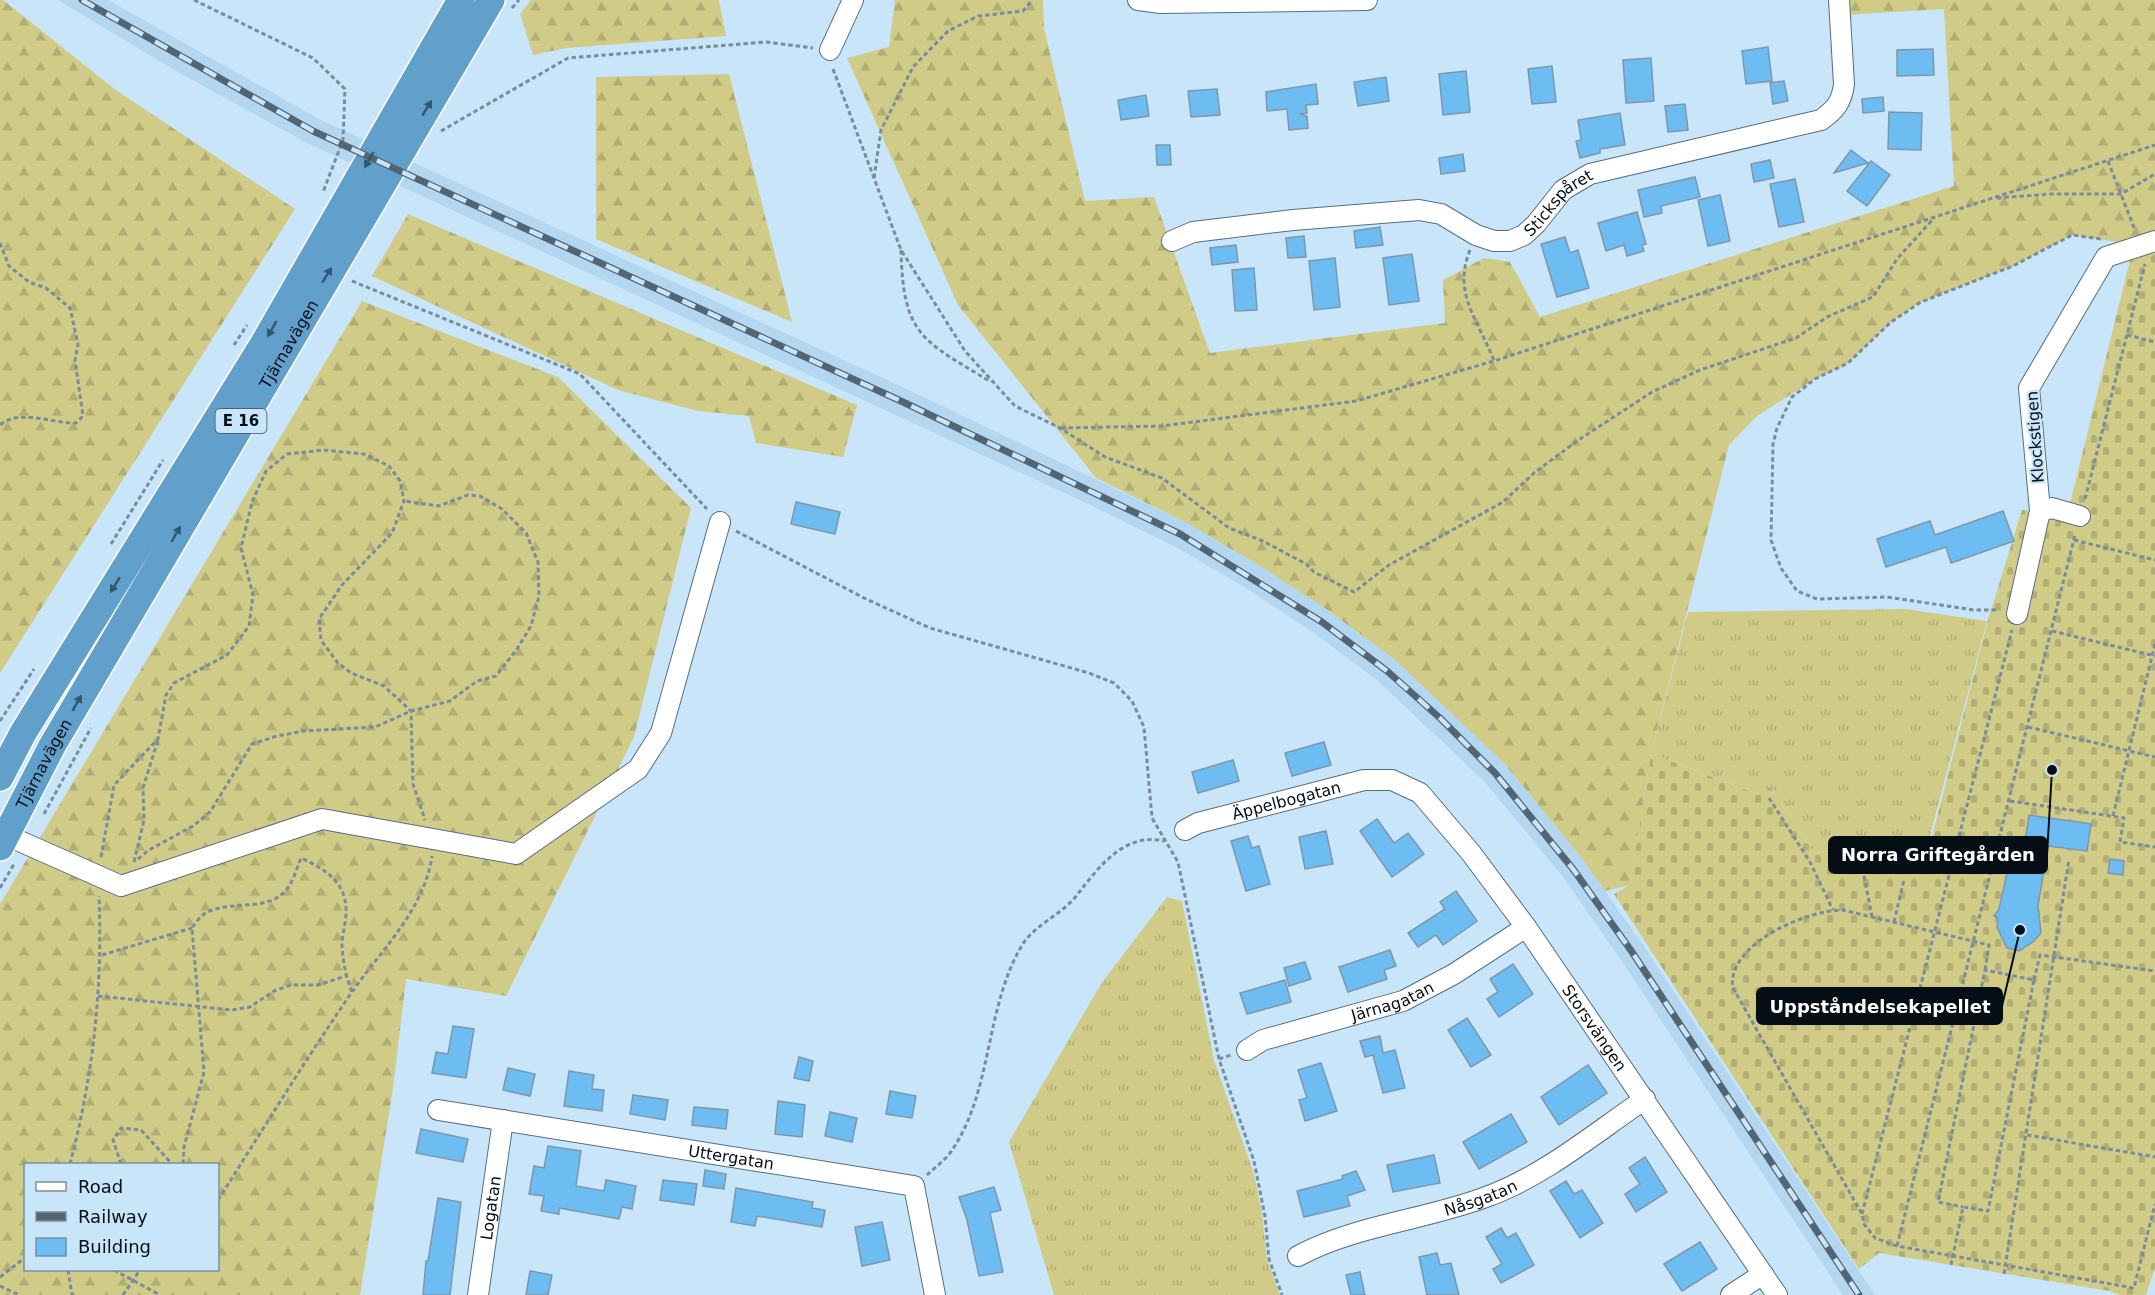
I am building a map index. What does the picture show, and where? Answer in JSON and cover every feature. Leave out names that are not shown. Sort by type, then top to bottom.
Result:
[{"type":"highway","name":"Tjärnavägen","points":[[0,777],[23,733],[264,343],[461,0]]},
{"type":"highway","name":"Tjärnavägen","points":[[3,841],[58,735],[491,0]]},
{"type":"street","points":[[830,50],[853,0]]},
{"type":"street","points":[[1138,0],[1161,3],[1367,0]]},
{"type":"street","name":"Stickspåret","points":[[1172,241],[1193,232],[1215,229],[1419,210],[1441,214],[1476,235],[1494,241],[1510,242],[1524,236],[1563,190],[1590,174],[1821,120],[1834,110],[1842,98],[1844,84],[1839,0]]},
{"type":"street","name":"Klockstigen","points":[[2017,614],[2040,511],[2029,388],[2106,257],[2148,247]]},
{"type":"street","points":[[2040,511],[2052,508],[2080,516]]},
{"type":"street","points":[[3,841],[121,886],[322,819],[516,854],[638,769],[661,733],[720,522]]},
{"type":"street","name":"Äppelbogatan","points":[[1185,830],[1198,823],[1364,780],[1392,780]]},
{"type":"street","name":"Storsvängen","points":[[1392,780],[1420,793],[1471,853],[1526,927],[1777,1295]]},
{"type":"street","name":"Järnagatan","points":[[1247,1050],[1263,1040],[1403,1001],[1454,974],[1526,927]]},
{"type":"street","name":"Nåsgatan","points":[[1298,1256],[1325,1241],[1444,1212],[1490,1196],[1533,1175],[1645,1099]]},
{"type":"street","name":"Uttergatan","points":[[438,1110],[914,1186]]},
{"type":"street","name":"Logatan","points":[[478,1295],[503,1120]]},
{"type":"street","points":[[914,1186],[935,1295]]},
{"type":"street","points":[[1731,1295],[1763,1274]]},
{"type":"path","points":[[194,0],[313,58],[345,89],[343,140],[319,199]]},
{"type":"path","points":[[874,180],[881,130],[913,67],[948,32],[978,16],[1023,11],[1032,0]]},
{"type":"path","points":[[434,135],[568,57],[766,42],[830,50],[833,69],[901,250],[965,351],[1015,406],[1060,428],[1105,457],[1161,478],[1228,528],[1263,541],[1306,564],[1314,572],[1354,592],[1389,565],[1503,502],[1534,474],[1577,441],[1652,392],[1700,370],[1796,338],[1827,317],[1873,297],[1897,259],[1934,218]]},
{"type":"path","points":[[1060,428],[1162,426],[1356,401],[1494,361],[2155,145]]},
{"type":"path","points":[[1897,1246],[2148,247],[2121,194],[2108,161]]},
{"type":"path","points":[[1992,199],[2051,194],[2121,194],[2155,174]]},
{"type":"path","points":[[1476,235],[1465,261],[1462,287],[1494,361]]},
{"type":"path","points":[[1996,610],[1974,610],[1887,597],[1817,599],[1797,591],[1781,568],[1771,540],[1773,444],[1777,428],[1792,397],[1815,379],[1848,363],[1891,322],[1921,302],[2013,266],[2072,235],[2107,240]]},
{"type":"path","points":[[0,243],[9,266],[29,282],[46,288],[70,308],[78,344],[75,360],[83,416],[76,423],[59,423],[48,418],[12,418],[0,425]]},
{"type":"path","points":[[901,250],[902,287],[914,327],[934,347],[995,384]]},
{"type":"path","points":[[350,281],[579,374],[720,522],[866,599],[930,628],[1061,664],[1114,683],[1132,701],[1144,727],[1152,818],[1178,862],[1219,1059],[1254,1161],[1265,1216],[1269,1259],[1282,1295]]},
{"type":"path","points":[[234,346],[252,316]]},
{"type":"path","points":[[2127,335],[2155,342]]},
{"type":"path","points":[[219,1198],[352,992],[403,925],[424,888],[432,857],[430,839],[413,784],[411,711],[384,686],[351,672],[337,662],[321,640],[320,619],[342,585],[392,533],[404,501],[400,481],[389,466],[364,453],[324,450],[287,454],[266,471],[252,502],[241,548],[253,595],[249,626],[227,656],[174,682],[166,694],[158,739],[143,788],[144,820],[133,864],[149,850],[193,826],[210,812],[252,744],[304,731],[375,727],[411,711],[450,701],[477,681],[496,676],[531,626],[539,596],[538,561],[526,533],[502,509],[480,496],[468,495],[439,506],[404,501]]},
{"type":"path","points":[[109,549],[168,453]]},
{"type":"path","points":[[2074,540],[2155,560]]},
{"type":"path","points":[[1862,1214],[2017,614]]},
{"type":"path","points":[[2052,631],[2153,656]]},
{"type":"path","points":[[2113,816],[2155,644]]},
{"type":"path","points":[[0,721],[37,665]]},
{"type":"path","points":[[2028,727],[2155,757]]},
{"type":"path","points":[[70,1163],[94,1044],[102,955],[98,876],[114,784],[158,739]]},
{"type":"path","points":[[1769,798],[1810,862],[1833,910]]},
{"type":"path","points":[[2010,801],[2124,818],[2120,842],[2155,847]]},
{"type":"path","points":[[914,1186],[949,1155],[962,1131],[973,1106],[1004,987],[1022,945],[1074,899],[1113,853],[1134,842],[1152,838],[1164,841],[1185,830]]},
{"type":"path","points":[[102,955],[192,928],[204,914],[231,905],[265,902],[281,895],[291,883],[301,858],[322,867],[340,886],[346,907],[342,944],[346,976],[352,992]]},
{"type":"path","points":[[2004,1274],[2069,859]]},
{"type":"path","points":[[1952,864],[1991,873]]},
{"type":"path","points":[[1864,876],[1872,917]]},
{"type":"path","points":[[1894,922],[1904,880]]},
{"type":"path","points":[[2155,971],[2040,955],[1988,1211],[1938,1202],[1989,945],[1833,910],[1781,926],[1756,944],[1734,970],[1732,979],[1733,988],[1862,1214],[1864,1224],[1875,1238],[1897,1246],[1953,1257],[2134,1288],[2155,1204]]},
{"type":"path","points":[[183,1163],[184,1147],[204,1072],[192,928]]},
{"type":"path","points":[[1984,970],[2034,980]]},
{"type":"path","points":[[98,996],[232,1010],[250,1007],[282,988],[318,985],[346,976]]},
{"type":"path","points":[[121,1163],[113,1140],[121,1128],[141,1130],[171,1163]]},
{"type":"path","points":[[2027,1135],[2155,1157]]},
{"type":"path","points":[[1951,1265],[1963,1207]]},
{"type":"path","points":[[0,1277],[24,1259]]},
{"type":"path","points":[[68,1271],[72,1295]]},
{"type":"path","points":[[118,1271],[160,1295]]},
{"type":"path","points":[[123,1295],[138,1271]]},
{"type":"path","points":[[0,1286],[19,1295]]},
{"type":"shaded area","points":[[58,0],[108,0],[319,119],[909,390],[1187,523],[1260,566],[1329,611],[1395,660],[1449,708],[1505,764],[1584,861],[1643,945],[1875,1295],[1843,1295],[1621,960],[1563,877],[1485,782],[1378,681],[1314,633],[1246,588],[1174,546],[1084,502],[307,143],[176,71]]},
{"type":"green space","points":[[0,0],[3,0],[117,91],[295,209],[0,673]]},
{"type":"green space","points":[[531,0],[719,0],[726,36],[566,48],[533,55],[520,14]]},
{"type":"green space","points":[[895,0],[1043,0],[1044,28],[1085,201],[1154,197],[1210,353],[1445,323],[1443,280],[1484,258],[1510,262],[1540,317],[1954,186],[1944,9],[1843,15],[1841,0],[2155,0],[2155,241],[2142,246],[2072,235],[2013,266],[1921,302],[1891,322],[1848,363],[1815,379],[1757,416],[1729,445],[1651,754],[1630,885],[1605,891],[1584,861],[1505,764],[1395,660],[1329,611],[1260,566],[1187,523],[1096,478],[958,305],[847,58],[889,47]]},
{"type":"green space","points":[[729,74],[792,322],[596,239],[596,77]]},
{"type":"green space","points":[[408,214],[857,405],[843,457],[756,443],[749,416],[698,411],[618,390],[372,276]]},
{"type":"green space","points":[[2155,249],[2155,1268],[2146,1295],[2120,1295],[2110,1291],[1879,1253],[1859,1269],[1614,894],[1630,885],[1651,754],[1758,794],[1770,787],[1814,853],[1838,850],[1925,864],[1988,620],[2022,510],[2068,512],[2131,256]]},
{"type":"green space","points":[[362,301],[558,377],[691,508],[634,737],[506,996],[406,979],[393,1088],[360,1295],[0,1295],[0,904]]},
{"type":"green space","points":[[1905,609],[1987,621],[1923,862],[1844,848],[1814,853],[1770,787],[1759,794],[1651,754],[1688,612]]},
{"type":"green space","points":[[1167,897],[1182,901],[1214,1060],[1254,1174],[1262,1212],[1267,1260],[1280,1295],[1054,1295],[1009,1142],[1101,984]]},
{"type":"building","points":[[1768,47],[1772,81],[1746,84],[1742,51]]},
{"type":"building","points":[[1933,49],[1934,75],[1897,76],[1897,50]]},
{"type":"building","points":[[1651,58],[1654,101],[1626,103],[1623,60]]},
{"type":"building","points":[[1552,66],[1556,102],[1532,104],[1528,69]]},
{"type":"building","points":[[1466,71],[1470,112],[1443,115],[1439,74]]},
{"type":"building","points":[[1386,77],[1389,101],[1358,106],[1354,82]]},
{"type":"building","points":[[1784,81],[1788,101],[1773,104],[1770,83]]},
{"type":"building","points":[[1316,84],[1318,104],[1306,105],[1307,113],[1300,114],[1307,116],[1308,128],[1289,130],[1287,109],[1267,111],[1266,92]]},
{"type":"building","points":[[1217,89],[1220,115],[1191,117],[1188,91]]},
{"type":"building","points":[[1146,95],[1149,116],[1121,120],[1118,100]]},
{"type":"building","points":[[1883,97],[1884,111],[1863,113],[1862,99]]},
{"type":"building","points":[[1685,104],[1688,130],[1668,132],[1665,106]]},
{"type":"building","points":[[1889,112],[1922,113],[1921,150],[1888,149]]},
{"type":"building","points":[[1620,113],[1625,145],[1600,149],[1600,153],[1580,158],[1576,141],[1581,140],[1578,120]]},
{"type":"building","points":[[1156,145],[1170,145],[1171,165],[1157,165]]},
{"type":"building","points":[[1851,150],[1868,163],[1834,173]]},
{"type":"building","points":[[1463,154],[1465,171],[1441,174],[1439,158]]},
{"type":"building","points":[[1770,160],[1774,178],[1754,182],[1751,164]]},
{"type":"building","points":[[1871,161],[1890,175],[1867,206],[1847,191]]},
{"type":"building","points":[[1695,177],[1700,197],[1661,206],[1662,213],[1644,217],[1638,190]]},
{"type":"building","points":[[1795,179],[1804,222],[1779,227],[1770,184]]},
{"type":"building","points":[[1720,195],[1730,241],[1708,246],[1698,200]]},
{"type":"building","points":[[1637,212],[1646,244],[1642,245],[1644,251],[1627,256],[1624,245],[1606,251],[1598,223]]},
{"type":"building","points":[[1380,227],[1383,245],[1356,248],[1354,231]]},
{"type":"building","points":[[1304,236],[1306,257],[1288,258],[1286,238]]},
{"type":"building","points":[[1565,237],[1570,253],[1578,250],[1589,288],[1557,297],[1541,244]]},
{"type":"building","points":[[1236,245],[1238,262],[1212,265],[1210,248]]},
{"type":"building","points":[[1412,254],[1419,301],[1389,305],[1383,258]]},
{"type":"building","points":[[1335,258],[1340,307],[1314,310],[1309,261]]},
{"type":"building","points":[[1254,268],[1257,310],[1235,311],[1232,270]]},
{"type":"building","points":[[796,502],[840,512],[835,534],[791,524]]},
{"type":"building","points":[[2003,511],[2014,541],[1951,563],[1946,547],[1886,567],[1877,539],[1930,521],[1935,535]]},
{"type":"building","points":[[1324,742],[1331,765],[1292,776],[1285,753]]},
{"type":"building","points":[[1233,760],[1239,781],[1198,793],[1192,772]]},
{"type":"building","points":[[2029,815],[2091,824],[2087,851],[2048,846],[2038,906],[2041,933],[2033,942],[2019,951],[2007,948],[1997,927],[1998,918],[1994,916],[1999,909],[2014,841],[2025,842]]},
{"type":"building","points":[[1377,819],[1394,843],[1408,833],[1424,854],[1392,877],[1360,831]]},
{"type":"building","points":[[1326,831],[1333,864],[1305,869],[1299,837]]},
{"type":"building","points":[[1248,836],[1252,848],[1259,846],[1270,884],[1246,891],[1231,841]]},
{"type":"building","points":[[2110,859],[2124,861],[2123,875],[2108,873]]},
{"type":"building","points":[[1456,891],[1477,921],[1443,945],[1436,935],[1418,947],[1408,933],[1445,909],[1440,902]]},
{"type":"building","points":[[1390,950],[1396,966],[1384,970],[1387,979],[1348,992],[1339,967]]},
{"type":"building","points":[[1305,962],[1311,979],[1289,986],[1284,968]]},
{"type":"building","points":[[1513,964],[1533,994],[1499,1017],[1487,999],[1498,992],[1490,979]]},
{"type":"building","points":[[1285,980],[1291,1002],[1247,1014],[1240,993]]},
{"type":"building","points":[[1467,1018],[1491,1055],[1471,1067],[1448,1030]]},
{"type":"building","points":[[453,1026],[474,1029],[466,1078],[432,1073],[436,1052],[448,1054]]},
{"type":"building","points":[[1380,1036],[1383,1053],[1395,1050],[1405,1088],[1383,1093],[1373,1055],[1365,1057],[1360,1041]]},
{"type":"building","points":[[799,1057],[813,1061],[809,1081],[794,1078]]},
{"type":"building","points":[[1321,1063],[1337,1111],[1305,1121],[1299,1100],[1307,1098],[1298,1070]]},
{"type":"building","points":[[1588,1065],[1607,1093],[1559,1125],[1541,1097]]},
{"type":"building","points":[[508,1068],[535,1074],[530,1096],[503,1090]]},
{"type":"building","points":[[569,1071],[594,1075],[592,1089],[604,1090],[602,1111],[564,1106]]},
{"type":"building","points":[[890,1091],[916,1096],[912,1118],[886,1114]]},
{"type":"building","points":[[633,1095],[668,1100],[665,1120],[630,1114]]},
{"type":"building","points":[[778,1101],[805,1105],[802,1137],[775,1134]]},
{"type":"building","points":[[694,1107],[728,1110],[726,1129],[692,1125]]},
{"type":"building","points":[[830,1112],[857,1118],[852,1142],[825,1136]]},
{"type":"building","points":[[1511,1114],[1527,1142],[1479,1169],[1463,1142]]},
{"type":"building","points":[[421,1129],[468,1139],[463,1162],[416,1153]]},
{"type":"building","points":[[548,1146],[581,1151],[576,1186],[604,1191],[606,1180],[636,1186],[632,1209],[622,1207],[619,1219],[559,1208],[559,1214],[541,1211],[544,1196],[529,1194],[534,1166],[544,1168]]},
{"type":"building","points":[[1434,1155],[1440,1183],[1393,1192],[1387,1165]]},
{"type":"building","points":[[1645,1157],[1667,1192],[1636,1212],[1625,1194],[1640,1184],[1629,1168]]},
{"type":"building","points":[[705,1170],[726,1174],[724,1189],[703,1186]]},
{"type":"building","points":[[1356,1171],[1365,1190],[1347,1196],[1350,1206],[1304,1217],[1297,1191],[1343,1179],[1342,1176]]},
{"type":"building","points":[[663,1180],[697,1184],[694,1205],[660,1200]]},
{"type":"building","points":[[1566,1181],[1574,1194],[1582,1190],[1603,1223],[1580,1238],[1550,1191]]},
{"type":"building","points":[[994,1187],[1001,1210],[990,1213],[1003,1272],[979,1276],[967,1220],[959,1197]]},
{"type":"building","points":[[736,1188],[813,1202],[812,1208],[825,1210],[822,1227],[757,1216],[755,1226],[731,1222]]},
{"type":"building","points":[[438,1198],[461,1202],[450,1295],[423,1295],[426,1261],[428,1261]]},
{"type":"building","points":[[882,1222],[890,1260],[862,1266],[855,1227]]},
{"type":"building","points":[[1501,1228],[1507,1238],[1516,1233],[1534,1265],[1501,1283],[1493,1269],[1502,1264],[1486,1237]]},
{"type":"building","points":[[1700,1242],[1717,1269],[1682,1291],[1664,1264]]},
{"type":"building","points":[[1437,1253],[1440,1265],[1451,1263],[1459,1295],[1427,1295],[1419,1257]]},
{"type":"building","points":[[530,1271],[552,1275],[548,1295],[526,1295]]},
{"type":"building","points":[[1360,1272],[1365,1295],[1351,1295],[1346,1275]]},
{"type":"railway","points":[[82,0],[313,131],[903,402],[1180,534],[1322,622],[1387,671],[1440,718],[1495,773],[1573,869],[1632,952],[1859,1295]]},
{"type":"place","name":"Norra Griftegården","points":[[2052,770]]},
{"type":"place","name":"Uppståndelsekapellet","points":[[2020,930]]}]
